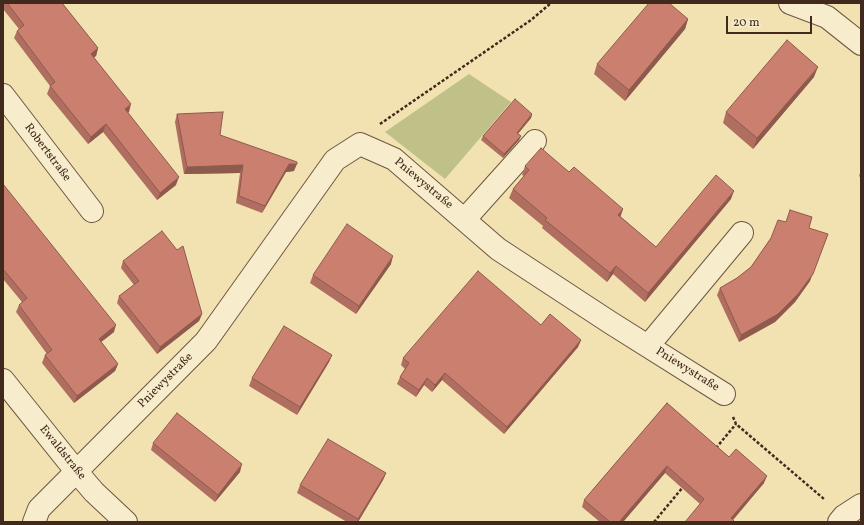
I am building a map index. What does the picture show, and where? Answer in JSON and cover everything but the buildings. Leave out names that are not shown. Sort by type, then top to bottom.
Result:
[{"type":"street","points":[[790,3],[828,17],[861,44]]},
{"type":"street","name":"Robertstraße","points":[[3,95],[92,211]]},
{"type":"street","points":[[464,219],[535,141]]},
{"type":"street","name":"Pniewystraße","points":[[34,522],[39,509],[206,342],[335,160],[360,144],[394,159],[498,248],[724,394]]},
{"type":"street","points":[[648,346],[742,233]]},
{"type":"street","name":"Ewaldstraße","points":[[3,380],[76,472],[94,492],[126,522]]},
{"type":"path","points":[[360,144],[369,132],[532,20],[551,3]]},
{"type":"path","points":[[724,394],[736,424],[848,514]]},
{"type":"path","points":[[712,453],[736,424]]},
{"type":"path","points":[[654,522],[688,482]]},
{"type":"green space","points":[[469,74],[511,102],[445,179],[385,132]]}]
